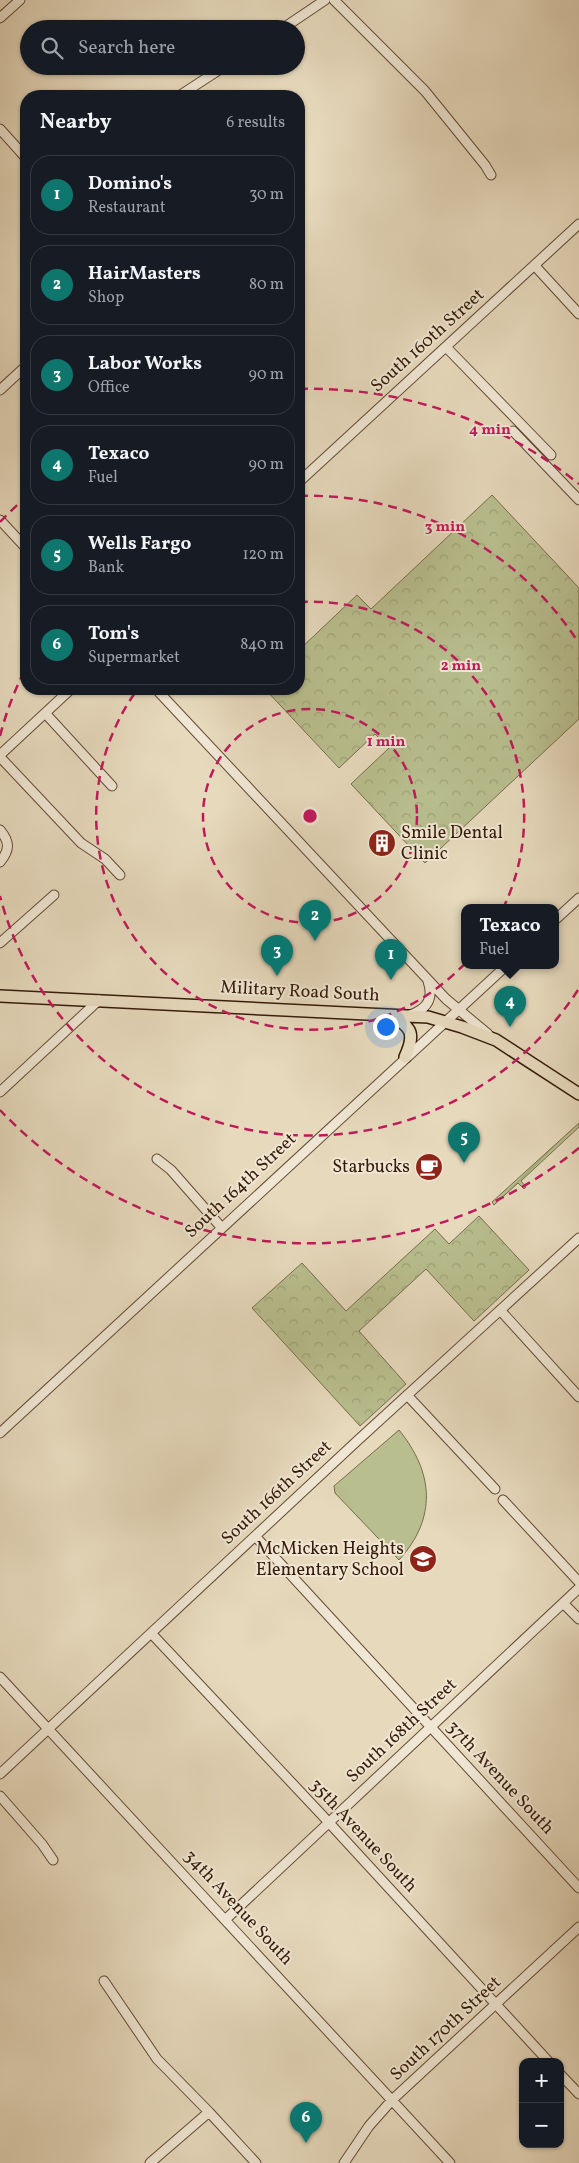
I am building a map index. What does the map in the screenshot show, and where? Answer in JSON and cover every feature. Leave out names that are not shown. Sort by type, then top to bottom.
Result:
[{"type":"main road","name":"Military Road South","points":[[0,996],[409,1015],[445,1022],[496,1040],[579,1094]]},
{"type":"main road","points":[[387,1014],[405,1024],[411,1032],[410,1046],[405,1057]]},
{"type":"street","points":[[0,18],[20,0]]},
{"type":"street","points":[[295,20],[325,0]]},
{"type":"street","points":[[334,0],[425,91],[491,175]]},
{"type":"street","points":[[188,90],[211,75]]},
{"type":"street","points":[[0,129],[20,151]]},
{"type":"street","name":"South 160th Street","points":[[305,476],[579,224]]},
{"type":"street","points":[[535,266],[579,314]]},
{"type":"street","points":[[446,347],[551,455]]},
{"type":"street","points":[[0,390],[20,372]]},
{"type":"street","points":[[512,431],[579,500]]},
{"type":"street","points":[[0,520],[20,542]]},
{"type":"street","points":[[64,695],[0,756],[81,844],[105,860],[120,875]]},
{"type":"street","points":[[162,695],[427,979],[458,1010],[496,1040]]},
{"type":"street","points":[[45,712],[112,786]]},
{"type":"street","points":[[0,830],[9,844],[8,850],[0,862]]},
{"type":"street","points":[[0,942],[54,895]]},
{"type":"street","points":[[559,916],[579,898]]},
{"type":"street","name":"South 164th Street","points":[[1,1431],[503,969]]},
{"type":"street","points":[[409,1015],[421,1011],[428,1002],[431,990],[427,979]]},
{"type":"street","points":[[0,1092],[99,1000]]},
{"type":"street","points":[[157,1160],[171,1170],[221,1227]]},
{"type":"street","name":"South 166th Street","points":[[0,1774],[579,1238]]},
{"type":"street","points":[[500,1310],[579,1397]]},
{"type":"street","points":[[407,1396],[495,1489]]},
{"type":"street","points":[[503,1500],[579,1582]]},
{"type":"street","name":"37th Avenue South","points":[[255,1536],[579,1888]]},
{"type":"street","name":"South 168th Street","points":[[226,1919],[579,1588]]},
{"type":"street","points":[[563,1603],[579,1619]]},
{"type":"street","name":"35th Avenue South","points":[[151,1633],[329,1822],[545,2058]]},
{"type":"street","name":"34th Avenue South","points":[[0,1677],[450,2163]]},
{"type":"street","points":[[0,1796],[42,1844],[53,1860]]},
{"type":"street","name":"South 170th Street","points":[[344,2163],[369,2126],[392,2100],[579,1927]]},
{"type":"street","points":[[104,1981],[157,2059],[256,2163]]},
{"type":"street","points":[[564,2078],[579,2094]]},
{"type":"street","points":[[150,2163],[209,2112]]},
{"type":"green space","points":[[492,495],[579,588],[579,719],[425,863],[351,784],[389,748],[375,734],[339,768],[271,695],[305,695],[305,644],[357,595],[371,609]]},
{"type":"green space","points":[[579,1123],[579,1127],[521,1181],[526,1187],[524,1189],[518,1183],[494,1205],[492,1202]]},
{"type":"green space","points":[[479,1216],[529,1270],[474,1321],[426,1269],[359,1331],[406,1384],[360,1426],[252,1308],[302,1263],[346,1311],[435,1229],[449,1244]]},
{"type":"green space","points":[[399,1430],[411,1446],[419,1463],[426,1495],[425,1512],[420,1528],[399,1560],[335,1493],[334,1486]]},
{"type":"place","name":"Smile Dental Clinic","points":[[382,843]]},
{"type":"place","name":"HairMasters","points":[[315,941]]},
{"type":"place","name":"Labor Works","points":[[277,976]]},
{"type":"place","name":"Domino's","points":[[391,980]]},
{"type":"place","name":"Texaco","points":[[510,1027]]},
{"type":"place","name":"Wells Fargo","points":[[464,1163]]},
{"type":"place","name":"Starbucks","points":[[429,1167]]},
{"type":"place","name":"McMicken Heights Elementary School","points":[[423,1559]]},
{"type":"place","name":"Tom's","points":[[306,2143]]}]
